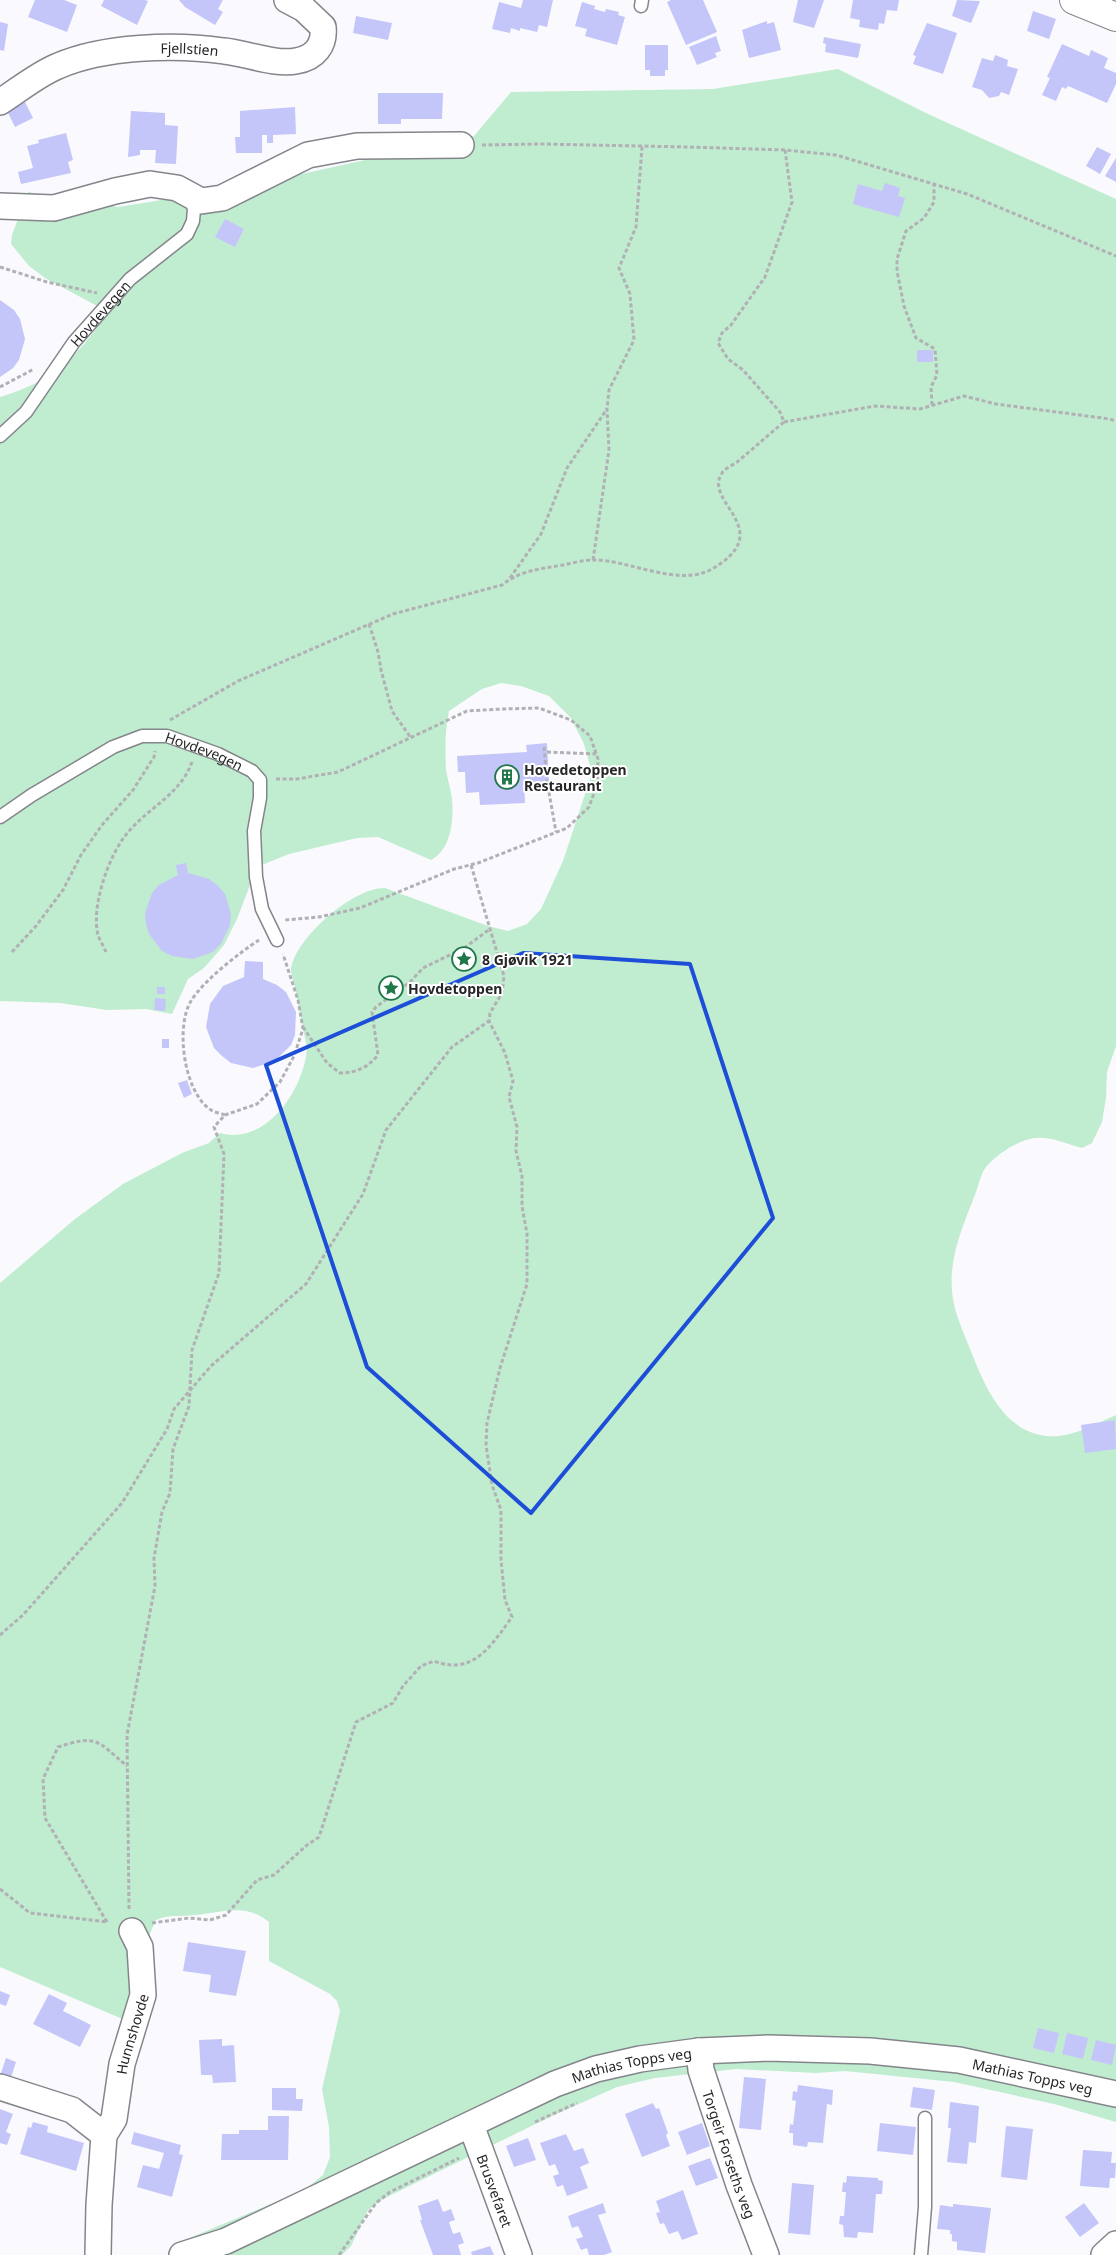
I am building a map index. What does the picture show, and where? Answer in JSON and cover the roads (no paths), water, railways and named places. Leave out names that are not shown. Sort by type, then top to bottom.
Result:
[{"type":"main road","points":[[1074,0],[1116,17]]},
{"type":"street","name":"Fjellstien","points":[[0,102],[57,66],[89,55],[120,50],[181,48],[224,50],[279,61],[295,62],[308,57],[319,48],[324,38],[324,27],[304,9],[288,0]]},
{"type":"street","points":[[0,206],[54,208],[115,191],[150,184],[177,188],[201,201],[222,198],[308,155],[330,150],[357,146],[462,145]]},
{"type":"street","name":"Hunnshovde","points":[[98,2255],[104,2135],[114,2119],[122,2064],[143,1995],[140,1947],[133,1928]]},
{"type":"street","name":"Mathias Topps veg","points":[[182,2255],[226,2241],[555,2084],[596,2069],[640,2058],[699,2051],[768,2048],[870,2050],[959,2060],[1116,2094]]},
{"type":"street","name":"Torgeir Forseths veg","points":[[699,2051],[701,2070],[736,2176],[766,2255]]},
{"type":"street","points":[[0,2088],[72,2110],[104,2135]]},
{"type":"street","name":"Brusvefaret","points":[[471,2125],[519,2255]]},
{"type":"street","points":[[1104,2255],[1116,2244]]},
{"type":"lane","name":"Hovdevegen","points":[[0,436],[26,412],[74,342],[118,293],[134,276],[177,244],[187,234],[194,221],[194,209],[190,196]]},
{"type":"lane","name":"Hovdevegen","points":[[0,817],[32,794],[105,752],[142,736],[167,736],[238,762],[252,771],[260,780],[260,798],[254,831],[256,868],[262,909],[272,931]]},
{"type":"lane","points":[[921,2255],[925,2207],[925,2118]]},
{"type":"place","name":"Hovedetoppen Restaurant","points":[[507,777]]},
{"type":"place","name":"8 Gjøvik 1921","points":[[464,959]]},
{"type":"place","name":"Hovdetoppen","points":[[391,988]]}]
